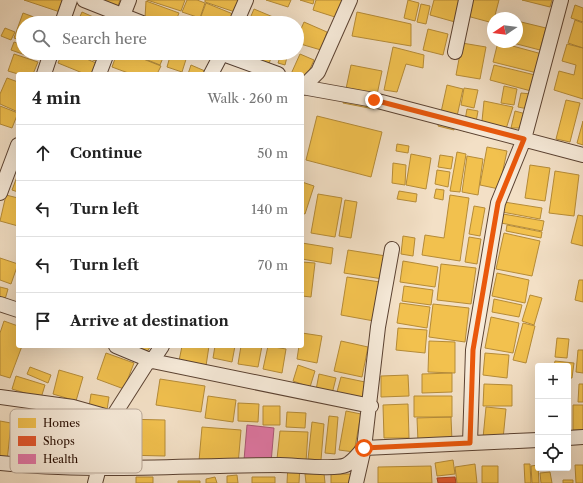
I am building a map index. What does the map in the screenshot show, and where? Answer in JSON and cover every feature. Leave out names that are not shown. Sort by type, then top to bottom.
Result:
[{"type":"street","points":[[64,16],[70,0]]},
{"type":"street","points":[[84,0],[114,16]]},
{"type":"street","points":[[123,16],[129,0]]},
{"type":"street","points":[[239,16],[246,0]]},
{"type":"street","points":[[304,84],[318,72],[350,0]]},
{"type":"street","points":[[455,52],[466,0]]},
{"type":"street","points":[[470,443],[473,350],[498,203],[524,139],[561,0]]},
{"type":"street","points":[[45,72],[49,60]]},
{"type":"street","points":[[100,72],[104,60]]},
{"type":"street","points":[[212,72],[218,60]]},
{"type":"street","points":[[240,60],[273,72]]},
{"type":"street","points":[[304,85],[374,100],[583,155]]},
{"type":"street","points":[[0,193],[16,150]]},
{"type":"street","points":[[356,483],[364,448],[378,327],[392,249]]},
{"type":"street","points":[[0,304],[16,309]]},
{"type":"street","points":[[121,348],[152,361],[370,406]]},
{"type":"street","points":[[118,409],[147,363],[152,361],[161,348]]},
{"type":"street","points":[[0,397],[80,409]]},
{"type":"street","points":[[571,438],[583,437]]},
{"type":"street","points":[[142,468],[281,465],[327,467],[346,465],[364,448],[535,440]]},
{"type":"street","points":[[0,464],[10,465]]},
{"type":"street","points":[[95,483],[98,473]]},
{"type":"building: Homes","points":[[24,0],[64,0],[60,12]]},
{"type":"building: Homes","points":[[102,0],[120,0],[118,6]]},
{"type":"building: Homes","points":[[147,0],[185,0],[181,11]]},
{"type":"building: Homes","points":[[187,0],[197,0],[205,3],[201,16],[194,16],[182,12]]},
{"type":"building: Homes","points":[[205,0],[239,0],[235,12],[205,2]]},
{"type":"building: Homes","points":[[266,0],[291,0],[288,7]]},
{"type":"building: Homes","points":[[300,0],[314,0],[313,4]]},
{"type":"building: Homes","points":[[316,0],[344,0],[338,18],[313,10]]},
{"type":"building: Homes","points":[[408,0],[419,3],[415,21],[404,18]]},
{"type":"building: Homes","points":[[434,0],[460,0],[455,22],[430,15]]},
{"type":"building: Homes","points":[[471,0],[499,0],[496,12],[487,12],[487,21],[467,16]]},
{"type":"building: Homes","points":[[522,0],[552,0],[550,7]]},
{"type":"building: Homes","points":[[146,1],[179,13],[178,16],[145,16]]},
{"type":"building: Homes","points":[[206,3],[233,14],[232,16],[201,16]]},
{"type":"building: Homes","points":[[421,4],[430,6],[426,24],[417,22]]},
{"type":"building: Homes","points":[[575,5],[583,8],[583,22],[571,18]]},
{"type":"building: Homes","points":[[254,9],[271,16],[251,16]]},
{"type":"building: Homes","points":[[82,12],[91,16],[80,16]]},
{"type":"building: Homes","points":[[357,12],[411,24],[411,46],[352,36]]},
{"type":"building: Homes","points":[[23,13],[31,16],[22,16]]},
{"type":"building: Homes","points":[[575,20],[583,23],[583,48],[568,43]]},
{"type":"building: Homes","points":[[304,22],[327,32],[321,50],[304,45]]},
{"type":"building: Homes","points":[[523,22],[546,28],[540,50],[523,46]]},
{"type":"building: Homes","points":[[5,28],[15,32],[11,40],[1,36]]},
{"type":"building: Homes","points":[[428,29],[448,34],[443,55],[423,50]]},
{"type":"building: Homes","points":[[14,42],[16,43],[16,52],[11,50]]},
{"type":"building: Homes","points":[[462,43],[486,47],[480,79],[456,75]]},
{"type":"building: Homes","points":[[567,44],[583,48],[583,99],[554,90],[559,71],[574,75],[576,65],[562,61]]},
{"type":"building: Homes","points":[[393,47],[424,55],[423,68],[406,64],[397,92],[384,90]]},
{"type":"building: Homes","points":[[496,48],[520,48],[542,54],[537,73],[493,62]]},
{"type":"building: Homes","points":[[14,54],[16,55],[16,60],[32,60],[38,62],[34,72],[16,72],[16,73],[8,71]]},
{"type":"building: Homes","points":[[304,56],[314,60],[305,80],[304,72],[292,72],[297,60],[304,60]]},
{"type":"building: Homes","points":[[59,60],[89,60],[101,65],[99,72],[80,72],[58,63]]},
{"type":"building: Homes","points":[[93,60],[102,60],[101,63]]},
{"type":"building: Homes","points":[[114,60],[146,60],[161,66],[158,72],[126,72],[112,67]]},
{"type":"building: Homes","points":[[148,60],[162,60],[160,65]]},
{"type":"building: Homes","points":[[169,60],[186,60],[182,72],[167,67]]},
{"type":"building: Homes","points":[[254,60],[270,60],[268,66]]},
{"type":"building: Homes","points":[[279,60],[286,60],[285,65],[278,63]]},
{"type":"building: Homes","points":[[191,65],[205,71],[205,72],[189,72]]},
{"type":"building: Homes","points":[[351,65],[382,71],[374,109],[343,103]]},
{"type":"building: Homes","points":[[494,65],[535,75],[531,91],[490,80]]},
{"type":"building: Homes","points":[[7,78],[16,81],[16,111],[0,104],[0,94]]},
{"type":"building: Homes","points":[[447,85],[463,89],[454,130],[438,126]]},
{"type":"building: Homes","points":[[504,86],[517,89],[514,105],[501,103]]},
{"type":"building: Homes","points":[[464,88],[478,90],[474,108],[461,105]]},
{"type":"building: Homes","points":[[521,93],[531,94],[528,109],[518,107]]},
{"type":"building: Homes","points":[[566,100],[580,103],[570,142],[556,139]]},
{"type":"building: Homes","points":[[484,101],[513,107],[506,129],[482,121]]},
{"type":"building: Homes","points":[[0,106],[16,112],[16,118],[12,128],[0,124]]},
{"type":"building: Homes","points":[[467,109],[478,111],[474,133],[463,131]]},
{"type":"building: Homes","points":[[515,111],[526,114],[521,128],[511,128]]},
{"type":"building: Homes","points":[[317,116],[382,132],[371,177],[306,160]]},
{"type":"building: Homes","points":[[583,121],[583,145],[577,143]]},
{"type":"building: Homes","points":[[397,144],[409,146],[408,153],[396,151]]},
{"type":"building: Homes","points":[[487,147],[507,151],[499,189],[480,185]]},
{"type":"building: Homes","points":[[457,152],[466,154],[460,192],[450,191]]},
{"type":"building: Homes","points":[[411,154],[431,158],[426,189],[406,185]]},
{"type":"building: Homes","points":[[440,155],[453,157],[451,169],[438,167]]},
{"type":"building: Homes","points":[[467,156],[483,159],[478,195],[462,192]]},
{"type":"building: Homes","points":[[393,163],[406,165],[405,185],[392,183]]},
{"type":"building: Homes","points":[[530,165],[550,168],[545,201],[525,198]]},
{"type":"building: Homes","points":[[437,170],[450,172],[448,187],[435,184]]},
{"type":"building: Homes","points":[[555,171],[579,175],[574,216],[549,213]]},
{"type":"building: Homes","points":[[16,179],[16,191],[12,190]]},
{"type":"building: Homes","points":[[304,183],[314,186],[304,214]]},
{"type":"building: Homes","points":[[436,189],[444,190],[443,200],[434,198]]},
{"type":"building: Homes","points":[[399,191],[417,194],[416,202],[397,199]]},
{"type":"building: Homes","points":[[318,194],[342,198],[335,237],[311,233]]},
{"type":"building: Homes","points":[[6,195],[16,198],[16,225],[0,221]]},
{"type":"building: Homes","points":[[450,195],[469,198],[460,261],[422,255],[425,235],[444,238]]},
{"type":"building: Homes","points":[[345,200],[357,202],[351,238],[339,236]]},
{"type":"building: Homes","points":[[504,202],[542,208],[540,219],[502,212]]},
{"type":"building: Homes","points":[[474,206],[485,208],[480,236],[469,234]]},
{"type":"building: Homes","points":[[503,214],[544,221],[542,231],[501,223]]},
{"type":"building: Homes","points":[[578,215],[583,216],[583,246],[571,243]]},
{"type":"building: Homes","points":[[507,225],[542,232],[541,238],[506,231]]},
{"type":"building: Homes","points":[[504,233],[540,241],[532,276],[496,269]]},
{"type":"building: Homes","points":[[403,236],[415,238],[413,256],[401,254]]},
{"type":"building: Homes","points":[[469,237],[481,239],[477,264],[465,262]]},
{"type":"building: Homes","points":[[304,243],[333,248],[331,264],[304,259]]},
{"type":"building: Homes","points":[[348,250],[386,256],[383,279],[344,273]]},
{"type":"building: Homes","points":[[0,258],[16,263],[16,270],[11,284],[0,280]]},
{"type":"building: Homes","points":[[403,261],[438,267],[435,287],[400,282]]},
{"type":"building: Homes","points":[[304,262],[315,263],[311,297],[304,296]]},
{"type":"building: Homes","points":[[441,264],[476,268],[471,304],[437,300]]},
{"type":"building: Homes","points":[[497,273],[529,280],[525,303],[492,296]]},
{"type":"building: Homes","points":[[347,277],[380,282],[374,321],[341,315]]},
{"type":"building: Homes","points":[[579,280],[583,280],[583,302],[575,300]]},
{"type":"building: Homes","points":[[404,286],[433,290],[431,305],[402,301]]},
{"type":"building: Homes","points":[[0,287],[8,289],[4,303],[0,302]]},
{"type":"building: Homes","points":[[530,295],[542,298],[534,325],[522,321]]},
{"type":"building: Homes","points":[[494,299],[522,305],[519,317],[492,312]]},
{"type":"building: Homes","points":[[400,303],[430,307],[427,328],[397,323]]},
{"type":"building: Homes","points":[[433,304],[469,308],[465,342],[429,337]]},
{"type":"building: Homes","points":[[491,317],[519,323],[513,353],[485,348]]},
{"type":"building: Homes","points":[[4,321],[16,325],[16,348],[21,348],[10,378],[0,375],[0,333]]},
{"type":"building: Homes","points":[[523,323],[535,326],[526,363],[513,360]]},
{"type":"building: Homes","points":[[398,328],[427,330],[425,353],[396,350]]},
{"type":"building: Homes","points":[[304,333],[322,336],[317,363],[297,359],[299,348],[304,348]]},
{"type":"building: Homes","points":[[557,338],[569,339],[567,358],[555,357]]},
{"type":"building: Homes","points":[[341,341],[368,347],[362,377],[334,371]]},
{"type":"building: Homes","points":[[429,341],[455,342],[455,373],[428,372]]},
{"type":"building: Homes","points":[[137,348],[150,348],[146,353]]},
{"type":"building: Homes","points":[[182,348],[209,348],[206,366],[179,361]]},
{"type":"building: Homes","points":[[215,348],[235,348],[232,362],[213,358]]},
{"type":"building: Homes","points":[[241,348],[262,348],[258,367],[238,364]]},
{"type":"building: Homes","points":[[268,348],[286,349],[282,373],[263,369]]},
{"type":"building: Homes","points":[[578,350],[583,350],[583,373],[576,372]]},
{"type":"building: Homes","points":[[106,353],[134,363],[124,389],[97,379]]},
{"type":"building: Homes","points":[[485,353],[509,355],[507,378],[483,375]]},
{"type":"building: Homes","points":[[555,361],[574,363],[572,378],[571,363],[555,363]]},
{"type":"building: Homes","points":[[298,365],[315,371],[310,387],[293,381]]},
{"type":"building: Homes","points":[[30,367],[51,375],[48,383],[27,374]]},
{"type":"building: Homes","points":[[59,370],[83,377],[76,401],[53,394]]},
{"type":"building: Homes","points":[[452,373],[452,392],[422,393],[422,374]]},
{"type":"building: Homes","points":[[319,374],[336,378],[332,394],[316,390]]},
{"type":"building: Homes","points":[[408,375],[409,396],[381,397],[381,376]]},
{"type":"building: Homes","points":[[16,376],[45,385],[41,398],[12,389]]},
{"type":"building: Homes","points":[[341,377],[365,382],[362,398],[337,392]]},
{"type":"building: Homes","points":[[160,379],[205,386],[201,412],[156,405]]},
{"type":"building: Homes","points":[[484,384],[512,385],[512,406],[483,406]]},
{"type":"building: Homes","points":[[579,384],[583,384],[583,402],[578,402]]},
{"type":"building: Homes","points":[[91,394],[109,397],[107,409],[89,407]]},
{"type":"building: Homes","points":[[208,396],[236,400],[233,422],[205,418]]},
{"type":"building: Homes","points":[[414,396],[452,396],[452,417],[414,417]]},
{"type":"building: Homes","points":[[238,403],[259,404],[258,422],[238,421]]},
{"type":"building: Homes","points":[[408,404],[409,438],[384,438],[383,405]]},
{"type":"building: Homes","points":[[573,405],[583,405],[583,430],[573,430]]},
{"type":"building: Homes","points":[[263,406],[280,406],[280,425],[263,425]]},
{"type":"building: Homes","points":[[486,407],[506,409],[503,439],[483,438]]},
{"type":"building: Homes","points":[[346,411],[361,414],[354,452],[339,450]]},
{"type":"building: Homes","points":[[287,412],[306,413],[305,428],[286,427]]},
{"type":"building: Homes","points":[[329,416],[338,417],[335,454],[325,453]]},
{"type":"building: Homes","points":[[451,417],[452,441],[418,442],[417,418]]},
{"type":"building: Homes","points":[[142,419],[165,420],[165,456],[142,455]]},
{"type":"building: Homes","points":[[0,421],[10,423],[10,433],[7,462],[0,461]]},
{"type":"building: Homes","points":[[312,422],[324,424],[321,460],[308,459]]},
{"type":"building: Homes","points":[[202,427],[241,430],[238,465],[199,461]]},
{"type":"building: Homes","points":[[280,431],[308,432],[306,462],[277,459]]},
{"type":"building: Homes","points":[[453,460],[455,474],[437,476],[435,463]]},
{"type":"building: Homes","points":[[288,464],[300,465],[299,483],[287,483]]},
{"type":"building: Homes","points":[[475,464],[477,483],[457,483],[455,467]]},
{"type":"building: Homes","points":[[524,464],[530,464],[531,483],[525,483]]},
{"type":"building: Homes","points":[[535,465],[535,471],[538,471],[539,483],[532,483],[531,466]]},
{"type":"building: Homes","points":[[575,465],[583,465],[583,483],[576,483]]},
{"type":"building: Homes","points":[[431,466],[432,483],[378,483],[378,467]]},
{"type":"building: Homes","points":[[482,466],[498,466],[498,483],[482,483]]},
{"type":"building: Homes","points":[[550,472],[552,483],[541,483],[540,473]]},
{"type":"building: Homes","points":[[324,473],[325,483],[306,483],[305,474]]},
{"type":"building: Homes","points":[[331,474],[351,474],[351,483],[331,483]]},
{"type":"building: Homes","points":[[237,475],[238,483],[227,483],[227,476]]},
{"type":"building: Homes","points":[[136,477],[153,477],[153,483],[136,483]]},
{"type":"building: Homes","points":[[215,477],[217,483],[206,483],[206,479]]},
{"type":"building: Homes","points":[[252,477],[275,477],[275,483],[252,483]]},
{"type":"building: Homes","points":[[563,480],[573,480],[573,483],[563,483]]},
{"type":"building: Homes","points":[[178,481],[200,481],[200,483],[178,483]]},
{"type":"building: Shops","points":[[455,477],[456,483],[438,483],[437,478]]},
{"type":"building: Health","points":[[247,425],[274,428],[271,463],[244,460]]},
{"type":"route","points":[[364,448],[470,443],[473,350],[498,203],[524,139],[374,100]]}]
